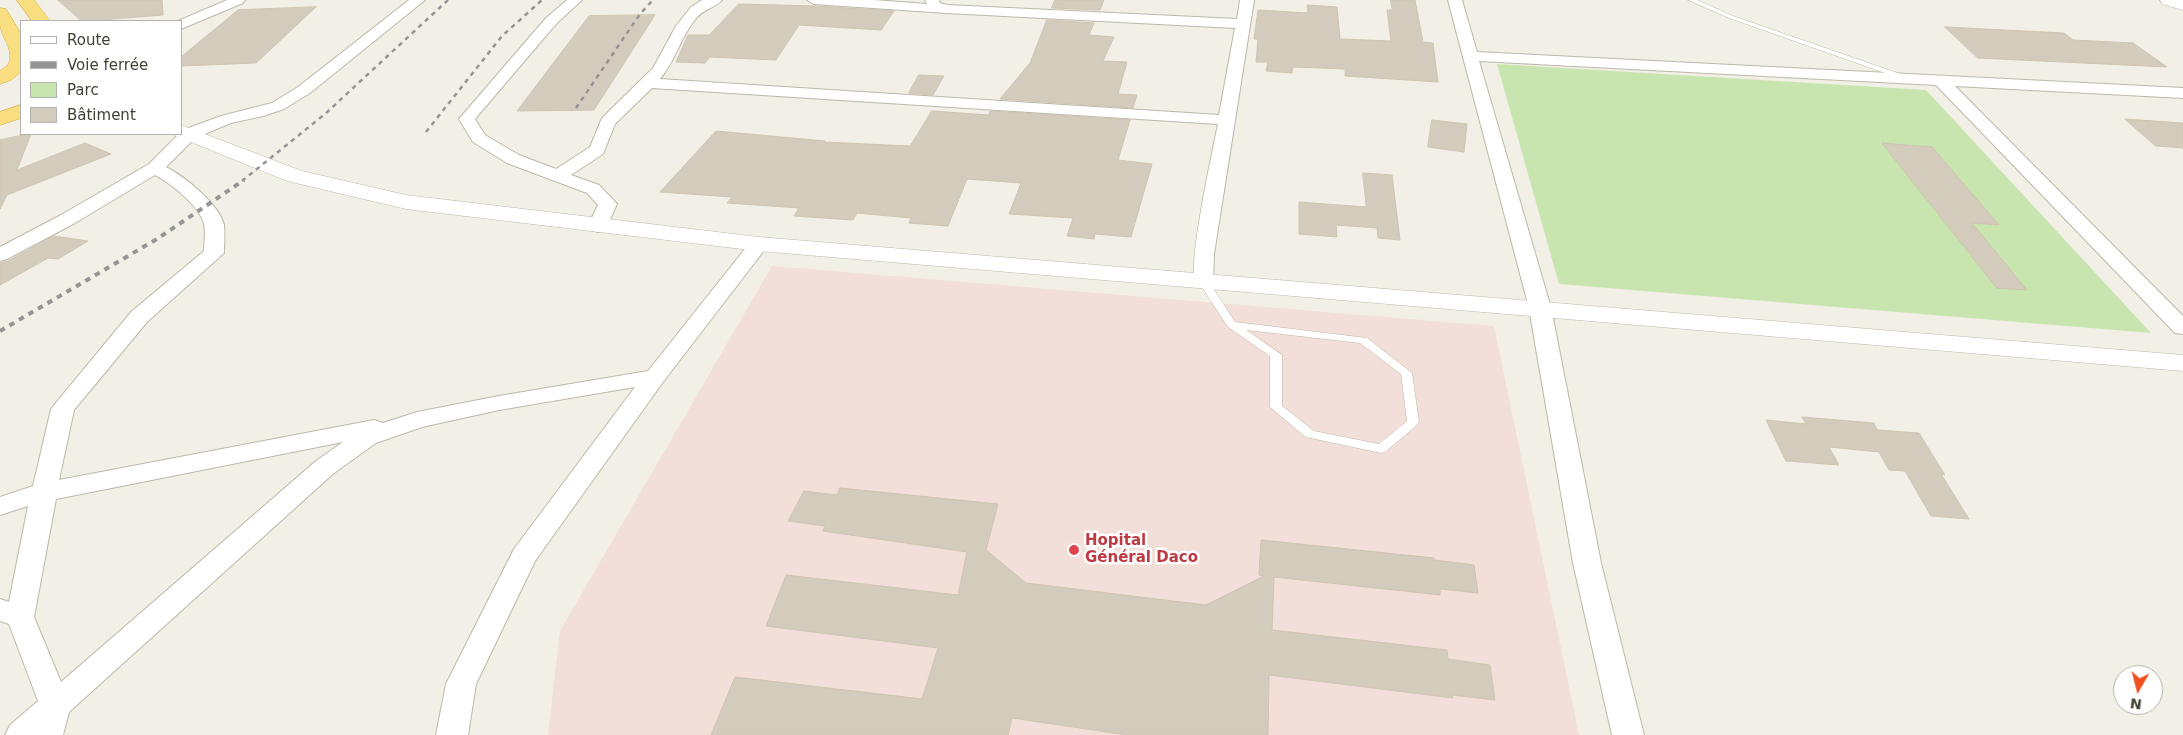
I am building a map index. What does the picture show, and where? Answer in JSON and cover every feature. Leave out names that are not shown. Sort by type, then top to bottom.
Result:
[{"type":"highway","points":[[25,0],[40,20]]},
{"type":"highway","points":[[0,13],[14,35],[19,59],[17,66],[0,80]]},
{"type":"highway","points":[[0,80],[20,76]]},
{"type":"highway","points":[[0,114],[20,111]]},
{"type":"highway","points":[[0,119],[20,111]]},
{"type":"street","points":[[180,20],[214,0]]},
{"type":"street","points":[[182,20],[238,0]]},
{"type":"street","points":[[0,255],[68,219],[155,168],[185,132],[278,106],[304,90],[418,0]]},
{"type":"street","points":[[575,0],[551,21],[467,119],[479,138],[513,159],[592,189],[608,204],[598,226]]},
{"type":"street","points":[[558,175],[595,152],[600,146],[601,136],[608,123],[625,103],[648,83],[664,63],[680,29],[694,12],[706,2],[715,0]]},
{"type":"street","points":[[814,0],[947,9],[1242,24]]},
{"type":"street","points":[[932,0],[935,6],[947,9]]},
{"type":"street","points":[[1203,281],[1204,254],[1247,0]]},
{"type":"street","points":[[1455,0],[1540,308],[1587,563],[1628,735]]},
{"type":"street","points":[[2168,0],[2183,5]]},
{"type":"street","points":[[1469,56],[2183,93]]},
{"type":"street","points":[[1941,81],[2183,328]]},
{"type":"street","points":[[648,83],[1227,120]]},
{"type":"street","points":[[185,132],[295,176],[406,202],[598,226],[759,244],[2183,363]]},
{"type":"street","points":[[48,735],[55,705],[10,613],[44,492],[63,409],[139,317],[214,253],[214,224],[205,208],[175,178],[155,168]]},
{"type":"street","points":[[452,735],[461,684],[524,556],[655,376],[759,244]]},
{"type":"street","points":[[0,506],[44,492],[498,403],[655,376]]},
{"type":"street","points":[[21,735],[325,467],[367,437],[417,420]]},
{"type":"lane","points":[[1691,0],[1731,17],[1912,80]]},
{"type":"lane","points":[[1203,281],[1232,324],[1276,355],[1276,407],[1310,434],[1381,449],[1413,422],[1406,373],[1363,340],[1232,324]]},
{"type":"shaded area","name":"Hopital Général Daco","points":[[772,266],[1494,326],[1579,735],[548,735],[560,631]]},
{"type":"green space","points":[[1497,64],[1926,90],[2151,333],[1559,284]]},
{"type":"building","points":[[58,0],[162,0],[163,15],[111,20],[81,20]]},
{"type":"building","points":[[1055,0],[1104,0],[1100,10],[1052,8]]},
{"type":"building","points":[[1391,0],[1415,0],[1423,42],[1433,43],[1438,82],[1345,76],[1345,69],[1293,67],[1292,73],[1266,71],[1268,62],[1256,62],[1258,39],[1254,39],[1258,10],[1308,13],[1307,5],[1337,7],[1340,39],[1391,41],[1387,10],[1392,10]]},
{"type":"building","points":[[739,4],[894,11],[881,30],[799,25],[776,60],[710,57],[705,63],[676,62],[688,35],[709,35]]},
{"type":"building","points":[[316,7],[256,63],[182,66],[182,56],[238,10]]},
{"type":"building","points":[[655,15],[594,110],[517,111],[589,16]]},
{"type":"building","points":[[1047,20],[1094,23],[1089,35],[1114,37],[1103,61],[1127,62],[1118,94],[1137,95],[1133,108],[1000,99],[1030,63]]},
{"type":"building","points":[[1945,27],[2064,33],[2073,40],[2133,43],[2167,67],[1978,58]]},
{"type":"building","points":[[919,75],[944,76],[933,95],[909,93]]},
{"type":"building","points":[[932,111],[989,115],[990,111],[1130,120],[1118,160],[1152,164],[1131,237],[1095,234],[1094,239],[1067,236],[1073,218],[1009,214],[1021,183],[967,179],[948,226],[909,223],[911,218],[857,213],[853,220],[794,216],[799,208],[727,203],[732,197],[660,192],[716,131],[824,142],[910,146]]},
{"type":"building","points":[[2125,119],[2183,123],[2183,148],[2156,146]]},
{"type":"building","points":[[1432,120],[1467,124],[1464,152],[1428,147]]},
{"type":"building","points":[[31,135],[17,170],[85,143],[111,154],[7,195],[0,209],[0,140]]},
{"type":"building","points":[[1882,143],[1932,147],[1999,225],[1972,223],[2027,290],[1997,288]]},
{"type":"building","points":[[1363,173],[1392,175],[1400,240],[1378,238],[1377,228],[1336,225],[1337,237],[1299,234],[1299,202],[1366,207]]},
{"type":"building","points":[[54,236],[88,241],[58,259],[48,258],[0,285],[0,263],[8,261]]},
{"type":"building","points":[[1802,417],[1874,423],[1877,430],[1919,433],[1945,475],[1941,474],[1969,519],[1931,516],[1905,471],[1889,470],[1879,452],[1829,447],[1839,465],[1786,461],[1766,420],[1806,424]]},
{"type":"building","points":[[840,488],[998,504],[986,550],[1026,583],[1206,605],[1264,576],[1259,575],[1261,540],[1434,558],[1434,560],[1474,565],[1478,593],[1440,589],[1440,595],[1274,577],[1272,630],[1447,650],[1448,659],[1490,665],[1495,700],[1452,695],[1453,698],[1269,675],[1268,735],[1127,735],[1012,718],[1008,735],[711,735],[735,677],[922,699],[938,648],[766,626],[786,575],[958,595],[967,552],[823,531],[825,526],[788,521],[804,491],[837,495]]},
{"type":"railway","points":[[242,181],[325,114],[448,0]]},
{"type":"railway","points":[[426,132],[502,36],[542,0]]},
{"type":"railway","points":[[576,108],[640,14],[653,0]]},
{"type":"railway","points":[[0,331],[157,239],[244,180]]},
{"type":"place","name":"Hopital Général Daco","points":[[1074,550]]}]
